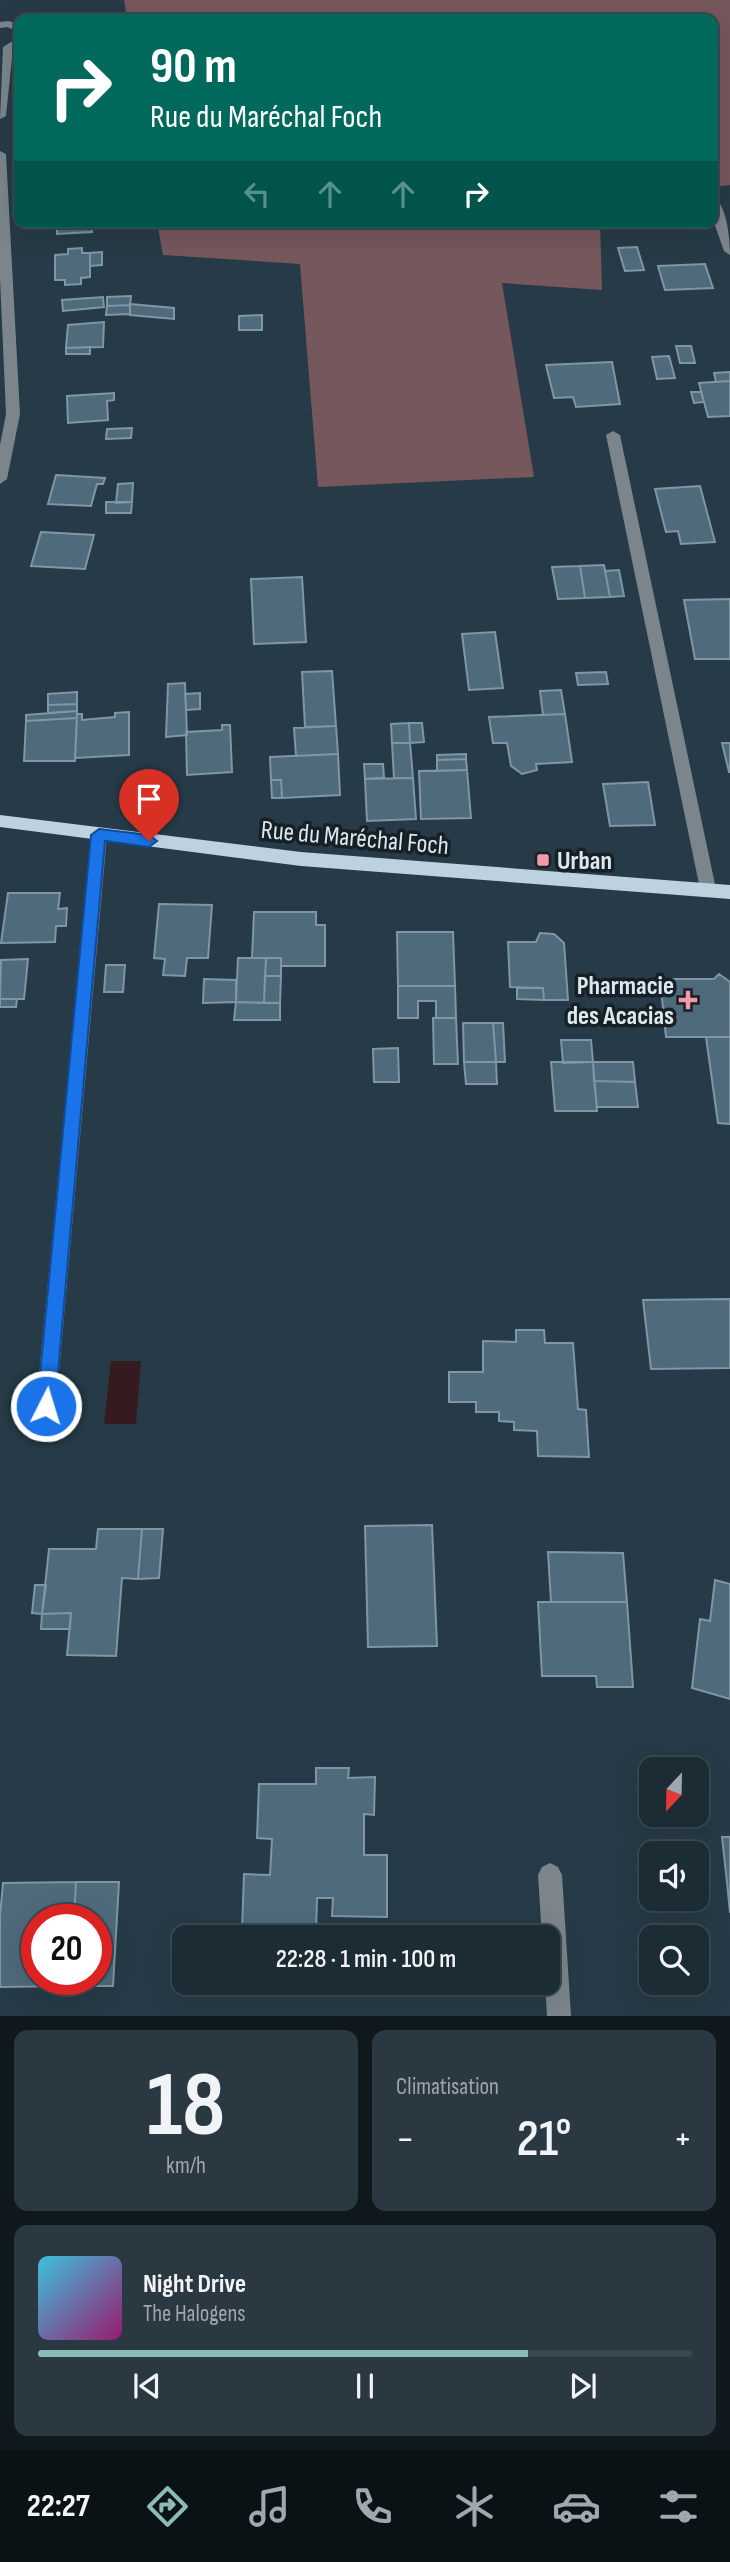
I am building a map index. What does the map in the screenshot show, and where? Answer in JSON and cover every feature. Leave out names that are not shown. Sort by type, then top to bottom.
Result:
[{"type":"main road","name":"Rue du Maréchal Foch","points":[[0,821],[301,859],[730,892]]},
{"type":"street","points":[[0,116],[8,47],[14,43]]},
{"type":"street","points":[[0,154],[13,414],[0,479]]},
{"type":"street","points":[[718,216],[730,251]]},
{"type":"street","points":[[613,435],[708,889]]},
{"type":"street","points":[[46,1406],[99,835]]},
{"type":"street","points":[[550,1875],[559,2016]]},
{"type":"shaded area","points":[[124,0],[730,0],[730,185],[718,186],[718,14],[126,14]]},
{"type":"shaded area","points":[[158,228],[600,228],[602,290],[502,283],[534,477],[318,487],[300,264],[163,255]]},
{"type":"shaded area","points":[[111,1361],[141,1361],[136,1424],[104,1424]]},
{"type":"building","points":[[57,228],[92,228],[92,232],[57,234]]},
{"type":"building","points":[[637,247],[644,270],[625,271],[618,248]]},
{"type":"building","points":[[82,248],[82,253],[90,253],[90,277],[81,278],[81,284],[65,285],[65,280],[55,280],[55,255],[68,254],[68,249]]},
{"type":"building","points":[[102,252],[102,265],[90,266],[90,253]]},
{"type":"building","points":[[705,264],[713,288],[665,290],[658,266]]},
{"type":"building","points":[[131,296],[130,305],[107,306],[107,297]]},
{"type":"building","points":[[103,297],[104,307],[63,311],[62,300]]},
{"type":"building","points":[[130,304],[174,308],[174,319],[130,315]]},
{"type":"building","points":[[130,305],[130,314],[106,315],[107,306]]},
{"type":"building","points":[[262,315],[262,330],[239,330],[239,316]]},
{"type":"building","points":[[104,322],[103,347],[66,348],[68,325]]},
{"type":"building","points":[[676,346],[691,346],[695,363],[680,363]]},
{"type":"building","points":[[90,347],[90,354],[66,354],[66,348]]},
{"type":"building","points":[[669,356],[675,378],[657,379],[652,357]]},
{"type":"building","points":[[612,362],[620,404],[576,407],[573,397],[554,398],[546,365]]},
{"type":"building","points":[[730,372],[730,381],[716,382],[714,373]]},
{"type":"building","points":[[730,381],[730,416],[708,417],[699,383]]},
{"type":"building","points":[[691,392],[701,392],[704,402],[694,403]]},
{"type":"building","points":[[114,393],[114,400],[107,401],[108,420],[68,423],[67,396]]},
{"type":"building","points":[[132,428],[131,438],[106,439],[107,429]]},
{"type":"building","points":[[56,475],[105,478],[103,484],[97,484],[91,506],[48,504]]},
{"type":"building","points":[[133,483],[132,502],[116,503],[118,484]]},
{"type":"building","points":[[700,486],[715,542],[681,544],[678,531],[666,532],[655,489]]},
{"type":"building","points":[[106,502],[132,502],[131,513],[106,513]]},
{"type":"building","points":[[41,532],[94,535],[85,569],[31,566]]},
{"type":"building","points":[[604,565],[610,597],[585,598],[580,566]]},
{"type":"building","points":[[580,566],[585,598],[558,599],[552,567]]},
{"type":"building","points":[[619,570],[624,596],[610,597],[605,571]]},
{"type":"building","points":[[302,577],[306,642],[254,644],[251,579]]},
{"type":"building","points":[[730,599],[730,659],[695,659],[684,600]]},
{"type":"building","points":[[495,632],[503,688],[469,690],[462,634]]},
{"type":"building","points":[[332,671],[336,726],[305,727],[302,672]]},
{"type":"building","points":[[606,672],[608,684],[578,685],[576,673]]},
{"type":"building","points":[[185,683],[187,735],[166,737],[168,684]]},
{"type":"building","points":[[561,690],[565,714],[543,715],[540,691]]},
{"type":"building","points":[[77,692],[77,704],[48,705],[48,694]]},
{"type":"building","points":[[200,693],[200,709],[186,710],[185,694]]},
{"type":"building","points":[[77,704],[77,711],[48,713],[48,705]]},
{"type":"building","points":[[77,711],[77,718],[26,721],[26,715]]},
{"type":"building","points":[[129,712],[129,755],[75,758],[77,714],[82,714],[82,720],[115,717],[115,713]]},
{"type":"building","points":[[565,714],[572,762],[536,764],[537,770],[522,774],[511,766],[507,743],[493,743],[489,717]]},
{"type":"building","points":[[77,718],[75,761],[24,761],[26,721]]},
{"type":"building","points":[[409,723],[422,723],[424,742],[410,743]]},
{"type":"building","points":[[409,723],[410,743],[392,743],[391,724]]},
{"type":"building","points":[[222,725],[230,725],[232,772],[187,775],[186,732],[222,730]]},
{"type":"building","points":[[336,726],[338,754],[296,756],[294,728]]},
{"type":"building","points":[[392,743],[410,743],[413,778],[394,778]]},
{"type":"building","points":[[722,743],[730,743],[730,772],[729,772]]},
{"type":"building","points":[[338,754],[340,795],[282,798],[281,780],[271,780],[270,757]]},
{"type":"building","points":[[466,754],[466,759],[437,760],[437,755]]},
{"type":"building","points":[[466,759],[467,770],[437,771],[437,760]]},
{"type":"building","points":[[364,764],[383,764],[384,778],[365,779]]},
{"type":"building","points":[[467,770],[471,818],[421,819],[419,771]]},
{"type":"building","points":[[413,778],[416,819],[367,821],[365,779]]},
{"type":"building","points":[[271,780],[281,780],[282,798],[272,798]]},
{"type":"building","points":[[648,782],[655,825],[610,826],[603,784]]},
{"type":"building","points":[[8,893],[60,893],[58,909],[67,908],[66,926],[56,926],[55,942],[1,943]]},
{"type":"building","points":[[159,904],[212,905],[208,958],[187,958],[185,976],[163,975],[165,959],[154,958]]},
{"type":"building","points":[[254,912],[316,912],[316,925],[325,925],[325,966],[281,966],[281,958],[252,958]]},
{"type":"building","points":[[397,932],[453,932],[455,986],[398,986]]},
{"type":"building","points":[[540,933],[554,934],[564,943],[568,1000],[544,1000],[543,988],[510,987],[508,942],[536,942]]},
{"type":"building","points":[[238,958],[266,958],[264,1003],[236,1002]]},
{"type":"building","points":[[266,958],[281,958],[281,976],[265,976]]},
{"type":"building","points":[[28,959],[24,999],[0,999],[1,960]]},
{"type":"building","points":[[106,965],[125,965],[123,992],[104,992]]},
{"type":"building","points":[[719,974],[730,982],[730,1037],[666,1037],[660,979],[714,979]]},
{"type":"building","points":[[265,976],[281,976],[280,1003],[264,1003]]},
{"type":"building","points":[[204,979],[236,980],[236,1002],[203,1003]]},
{"type":"building","points":[[398,986],[455,986],[456,1018],[436,1018],[436,1001],[418,1001],[418,1018],[398,1018]]},
{"type":"building","points":[[517,988],[543,988],[544,1000],[517,999]]},
{"type":"building","points":[[0,999],[17,999],[16,1007],[0,1007]]},
{"type":"building","points":[[236,1002],[280,1003],[280,1020],[234,1020]]},
{"type":"building","points":[[433,1018],[456,1018],[458,1064],[434,1064]]},
{"type":"building","points":[[463,1023],[493,1023],[496,1062],[464,1062]]},
{"type":"building","points":[[493,1023],[503,1023],[505,1062],[496,1062]]},
{"type":"building","points":[[706,1037],[730,1037],[730,1124],[718,1123]]},
{"type":"building","points":[[561,1040],[591,1040],[593,1062],[563,1063]]},
{"type":"building","points":[[398,1048],[399,1082],[374,1082],[373,1049]]},
{"type":"building","points":[[464,1062],[496,1062],[497,1084],[466,1084]]},
{"type":"building","points":[[551,1062],[593,1062],[597,1111],[555,1111]]},
{"type":"building","points":[[593,1062],[633,1062],[635,1082],[594,1081]]},
{"type":"building","points":[[594,1081],[635,1082],[638,1107],[597,1107]]},
{"type":"building","points":[[730,1299],[730,1368],[651,1369],[643,1300]]},
{"type":"building","points":[[516,1330],[544,1330],[545,1343],[573,1343],[578,1409],[586,1410],[589,1457],[538,1456],[537,1431],[514,1430],[514,1422],[499,1421],[499,1412],[476,1412],[476,1402],[449,1402],[449,1372],[483,1372],[483,1341],[516,1342]]},
{"type":"building","points":[[432,1525],[437,1646],[368,1647],[365,1526]]},
{"type":"building","points":[[98,1529],[142,1529],[138,1579],[122,1578],[116,1656],[67,1655],[71,1613],[42,1614],[49,1549],[96,1549]]},
{"type":"building","points":[[142,1529],[163,1529],[159,1578],[138,1579]]},
{"type":"building","points":[[548,1552],[623,1553],[627,1602],[551,1602]]},
{"type":"building","points":[[715,1580],[730,1584],[730,1699],[692,1688],[700,1619],[710,1621]]},
{"type":"building","points":[[35,1585],[46,1585],[42,1614],[32,1613]]},
{"type":"building","points":[[538,1602],[627,1602],[633,1687],[597,1687],[596,1676],[542,1676]]},
{"type":"building","points":[[71,1613],[70,1629],[41,1629],[42,1614]]},
{"type":"building","points":[[316,1768],[349,1768],[348,1778],[375,1777],[374,1815],[364,1814],[364,1855],[387,1855],[387,1917],[332,1916],[333,1898],[317,1898],[316,1925],[242,1925],[244,1874],[270,1875],[272,1839],[257,1838],[259,1784],[316,1784]]},
{"type":"building","points":[[722,1837],[730,1837],[730,1913],[727,1882]]},
{"type":"building","points":[[76,1882],[75,1904],[21,1904],[21,1987],[0,1987],[3,1883]]},
{"type":"building","points":[[76,1882],[119,1882],[113,1986],[112,1904],[75,1904]]},
{"type":"place","name":"Urban","points":[[543,860]]},
{"type":"place","name":"Pharmacie des Acacias","points":[[688,1000]]},
{"type":"route","points":[[46,1406],[99,835],[149,841]]}]
